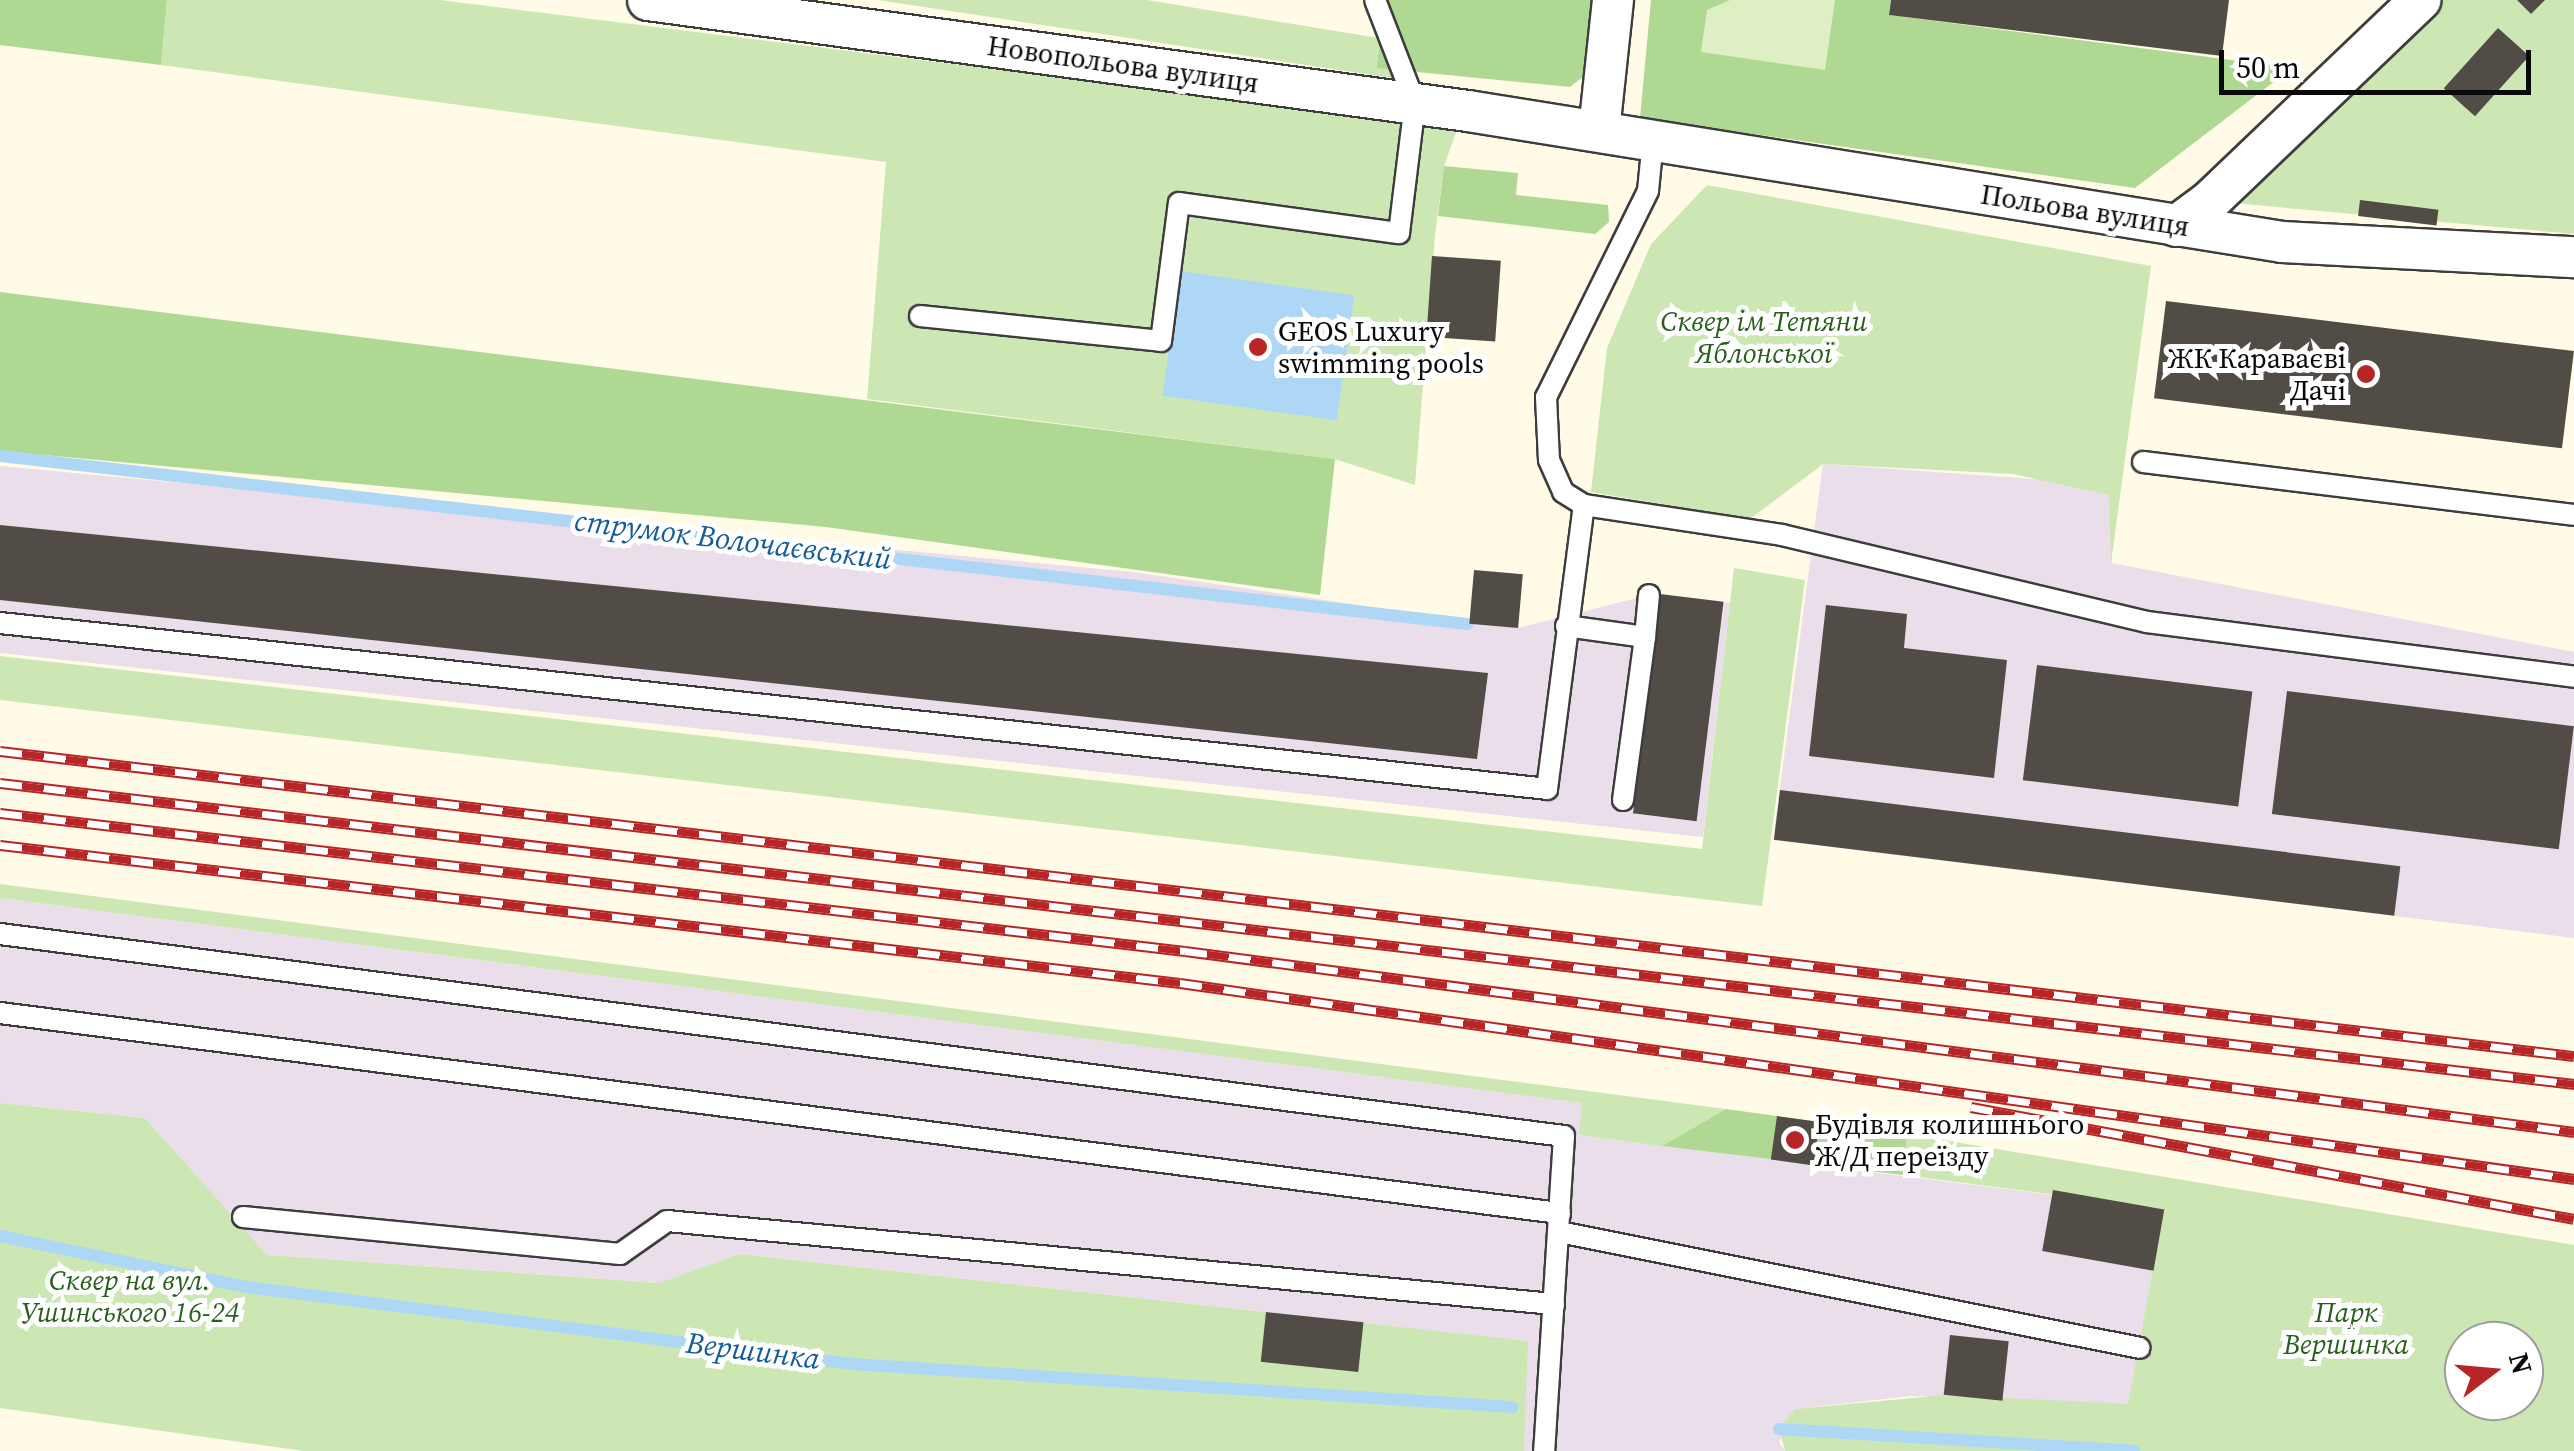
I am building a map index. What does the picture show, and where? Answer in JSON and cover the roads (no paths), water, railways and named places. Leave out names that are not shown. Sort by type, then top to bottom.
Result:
[{"type":"street","name":"Новопольова вулиця","points":[[648,0],[1599,131]]},
{"type":"street","points":[[1599,131],[1613,0]]},
{"type":"street","points":[[2176,226],[2210,201],[2420,0]]},
{"type":"street","name":"Польова вулиця","points":[[1599,131],[2283,242],[2574,258]]},
{"type":"lane","points":[[920,316],[1161,340],[1179,203],[1399,233],[1415,103],[1376,0]]},
{"type":"lane","points":[[1652,140],[1648,191],[1546,397],[1548,460],[1562,492],[1584,505],[1782,535],[2147,622],[2574,678]]},
{"type":"lane","points":[[2144,462],[2574,515]]},
{"type":"lane","points":[[0,623],[1547,789],[1584,505]]},
{"type":"lane","points":[[1623,800],[1649,595]]},
{"type":"lane","points":[[1566,626],[1644,636]]},
{"type":"lane","points":[[0,934],[1564,1136],[1544,1451]]},
{"type":"lane","points":[[0,1013],[1559,1222],[2140,1348]]},
{"type":"lane","points":[[243,1217],[620,1254],[667,1221],[1554,1304]]},
{"type":"water","name":"GEOS Luxury swimming pools","points":[[1180,271],[1354,295],[1337,420],[1162,396]]},
{"type":"waterway","name":"струмок Волочаєвський","points":[[0,456],[1467,624]]},
{"type":"waterway","name":"Вершинка","points":[[0,1236],[247,1287],[852,1364],[1513,1407]]},
{"type":"waterway","name":"Вершинка","points":[[1779,1429],[2134,1451]]},
{"type":"railway","points":[[0,751],[2574,1056]]},
{"type":"railway","points":[[0,783],[2574,1084]]},
{"type":"railway","points":[[0,813],[1185,951],[2574,1132]]},
{"type":"railway","points":[[0,845],[1180,983],[2574,1179]]},
{"type":"railway","points":[[1971,1107],[2574,1219]]},
{"type":"place","name":"GEOS Luxury swimming pools","points":[[1258,347]]},
{"type":"place","name":"ЖК Караваєві Дачі","points":[[2366,374]]},
{"type":"place","name":"Будівля колишнього Ж/Д переїзду","points":[[1795,1140]]},
{"type":"park label","name":"Сквер ім Тетяни Яблонської","points":[[1764,337]]},
{"type":"park label","name":"Сквер на вул. Ушинського 16-24","points":[[130,1296]]},
{"type":"park label","name":"Парк Вершинка","points":[[2346,1328]]}]
